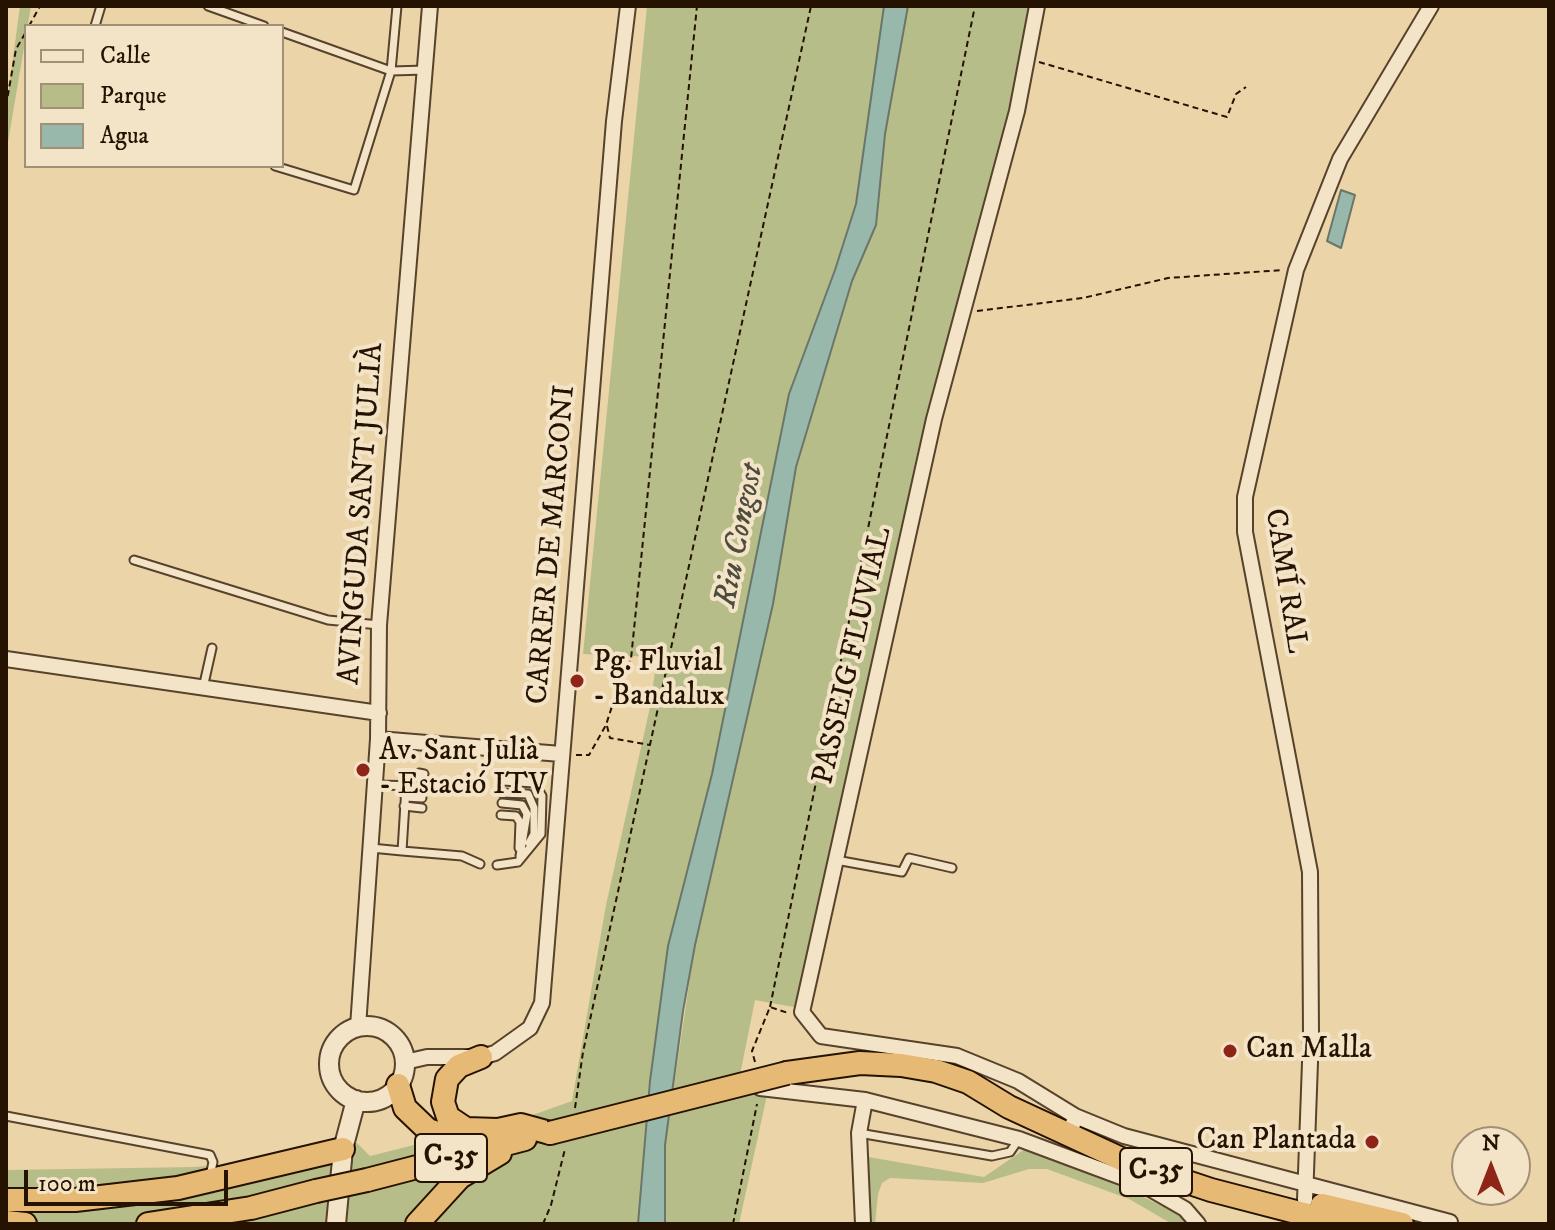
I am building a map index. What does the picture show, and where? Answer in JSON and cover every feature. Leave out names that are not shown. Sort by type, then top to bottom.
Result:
[{"type":"highway","points":[[481,1057],[452,1071],[444,1087],[444,1111],[466,1129],[498,1130]]},
{"type":"highway","name":"C-35","points":[[148,1224],[251,1208],[550,1139],[787,1073],[824,1066],[901,1065],[936,1071],[996,1097],[1034,1120],[1148,1169],[1328,1223]]},
{"type":"highway","points":[[398,1085],[410,1116],[428,1130],[470,1141],[521,1125],[550,1139]]},
{"type":"highway","name":"C-35","points":[[996,1097],[1074,1122],[1193,1170],[1306,1193],[1402,1224]]},
{"type":"highway","points":[[417,1224],[460,1177],[550,1139]]},
{"type":"highway","points":[[6,1200],[75,1200],[178,1188],[343,1149]]},
{"type":"highway","points":[[1148,1169],[1166,1183],[1270,1217],[1279,1224]]},
{"type":"highway","points":[[1193,1170],[1205,1181],[1315,1212],[1328,1223],[1340,1218],[1368,1224]]},
{"type":"highway","points":[[6,1222],[25,1224]]},
{"type":"street","name":"AVINGUDA SANT JULIÀ","points":[[358,1027],[368,848],[378,739],[376,673],[379,625],[430,6]]},
{"type":"street","name":"CARRER DE MARCONI","points":[[481,1057],[519,1039],[537,1017],[542,1003],[612,136],[628,6]]},
{"type":"street","name":"PASSEIG FLUVIAL","points":[[1037,6],[1017,111],[934,419],[803,1018],[821,1036],[957,1056],[1018,1081],[1074,1122]]},
{"type":"street","name":"CAMÍ RAL","points":[[1306,1193],[1310,872],[1245,532],[1245,497],[1296,270],[1340,159],[1431,6]]},
{"type":"street","points":[[6,659],[379,713]]},
{"type":"street","points":[[378,739],[561,754]]},
{"type":"street","points":[[358,1027],[385,1031],[399,1044],[405,1062],[398,1085],[375,1101],[356,1100],[338,1088],[329,1068],[329,1058],[339,1038],[358,1027]]},
{"type":"street","points":[[405,1062],[427,1057],[481,1057]]},
{"type":"street","points":[[760,1088],[865,1100],[1019,1139],[1145,1186],[1185,1209],[1198,1224]]},
{"type":"street","points":[[336,1224],[343,1149],[356,1100]]},
{"type":"street","points":[[863,1224],[859,1133],[865,1100]]},
{"type":"street","points":[[1074,1122],[1306,1193],[1450,1222]]},
{"type":"lane","points":[[208,6],[258,24]]},
{"type":"lane","points":[[282,168],[354,190],[391,71],[397,6]]},
{"type":"lane","points":[[284,33],[391,71],[426,70]]},
{"type":"lane","points":[[134,560],[328,620],[379,625]]},
{"type":"lane","points":[[203,688],[212,648]]},
{"type":"lane","points":[[402,851],[405,792],[419,773],[424,774]]},
{"type":"lane","points":[[497,865],[518,862],[541,834],[542,796],[534,783],[503,781]]},
{"type":"lane","points":[[374,785],[422,798]]},
{"type":"lane","points":[[405,792],[423,786]]},
{"type":"lane","points":[[502,793],[528,794],[534,808],[534,834],[518,862]]},
{"type":"lane","points":[[502,803],[522,805],[527,814],[526,834],[518,862]]},
{"type":"lane","points":[[404,806],[422,808]]},
{"type":"lane","points":[[501,815],[516,816],[520,822],[518,862]]},
{"type":"lane","points":[[368,848],[462,856],[480,864]]},
{"type":"lane","points":[[836,860],[902,872],[909,858],[952,868]]},
{"type":"lane","points":[[6,1116],[210,1155],[213,1162],[210,1180]]},
{"type":"lane","points":[[859,1133],[992,1156],[1010,1152],[1019,1139]]},
{"type":"path","points":[[30,24],[40,6]]},
{"type":"path","points":[[561,754],[589,755],[606,725],[621,678],[631,659],[697,6]]},
{"type":"path","points":[[572,1118],[583,1052],[811,6]]},
{"type":"path","points":[[770,1007],[975,6]]},
{"type":"path","points":[[6,106],[16,49],[24,35]]},
{"type":"path","points":[[1026,62],[1050,62],[1227,117],[1236,94],[1246,87]]},
{"type":"path","points":[[963,311],[1083,298],[1168,278],[1296,270]]},
{"type":"path","points":[[606,725],[610,738],[651,745]]},
{"type":"path","points":[[543,1224],[551,1205],[550,1139]]},
{"type":"green space","points":[[20,6],[31,6],[28,24],[24,24],[24,47],[6,154],[6,110]]},
{"type":"green space","points":[[647,6],[884,6],[856,204],[789,394],[712,774],[668,946],[650,1081],[638,1224],[6,1224],[6,1170],[233,1164],[333,1141],[357,1143],[370,1156],[530,1116],[572,1101],[606,905],[650,707],[657,657],[583,654]]},
{"type":"green space","points":[[908,6],[1030,6],[1014,87],[799,1008],[755,1000],[737,1090],[767,1095],[739,1224],[665,1224],[665,1145],[695,945],[773,604],[796,467],[852,281],[876,225],[885,134]]},
{"type":"green space","points":[[1025,1149],[1131,1191],[1187,1218],[1191,1224],[1172,1224],[1129,1199],[1047,1169],[1029,1169],[983,1183],[890,1178],[882,1183],[878,1194],[875,1224],[857,1224],[851,1154],[984,1177]]},
{"type":"water","points":[[884,6],[908,6],[885,134],[876,225],[852,281],[796,467],[773,604],[695,945],[665,1145],[665,1224],[638,1224],[650,1081],[668,946],[712,774],[789,394],[856,204]]},
{"type":"water","points":[[1341,190],[1355,195],[1341,248],[1327,241]]},
{"type":"place","name":"Pg. Fluvial - Bandalux","points":[[577,681]]},
{"type":"place","name":"Av. Sant Julià - Estació ITV","points":[[363,770]]},
{"type":"place","name":"Can Malla","points":[[1230,1051]]},
{"type":"place","name":"Can Plantada","points":[[1372,1142]]},
{"type":"water label","name":"Riu Congost","points":[[741,536]]}]
